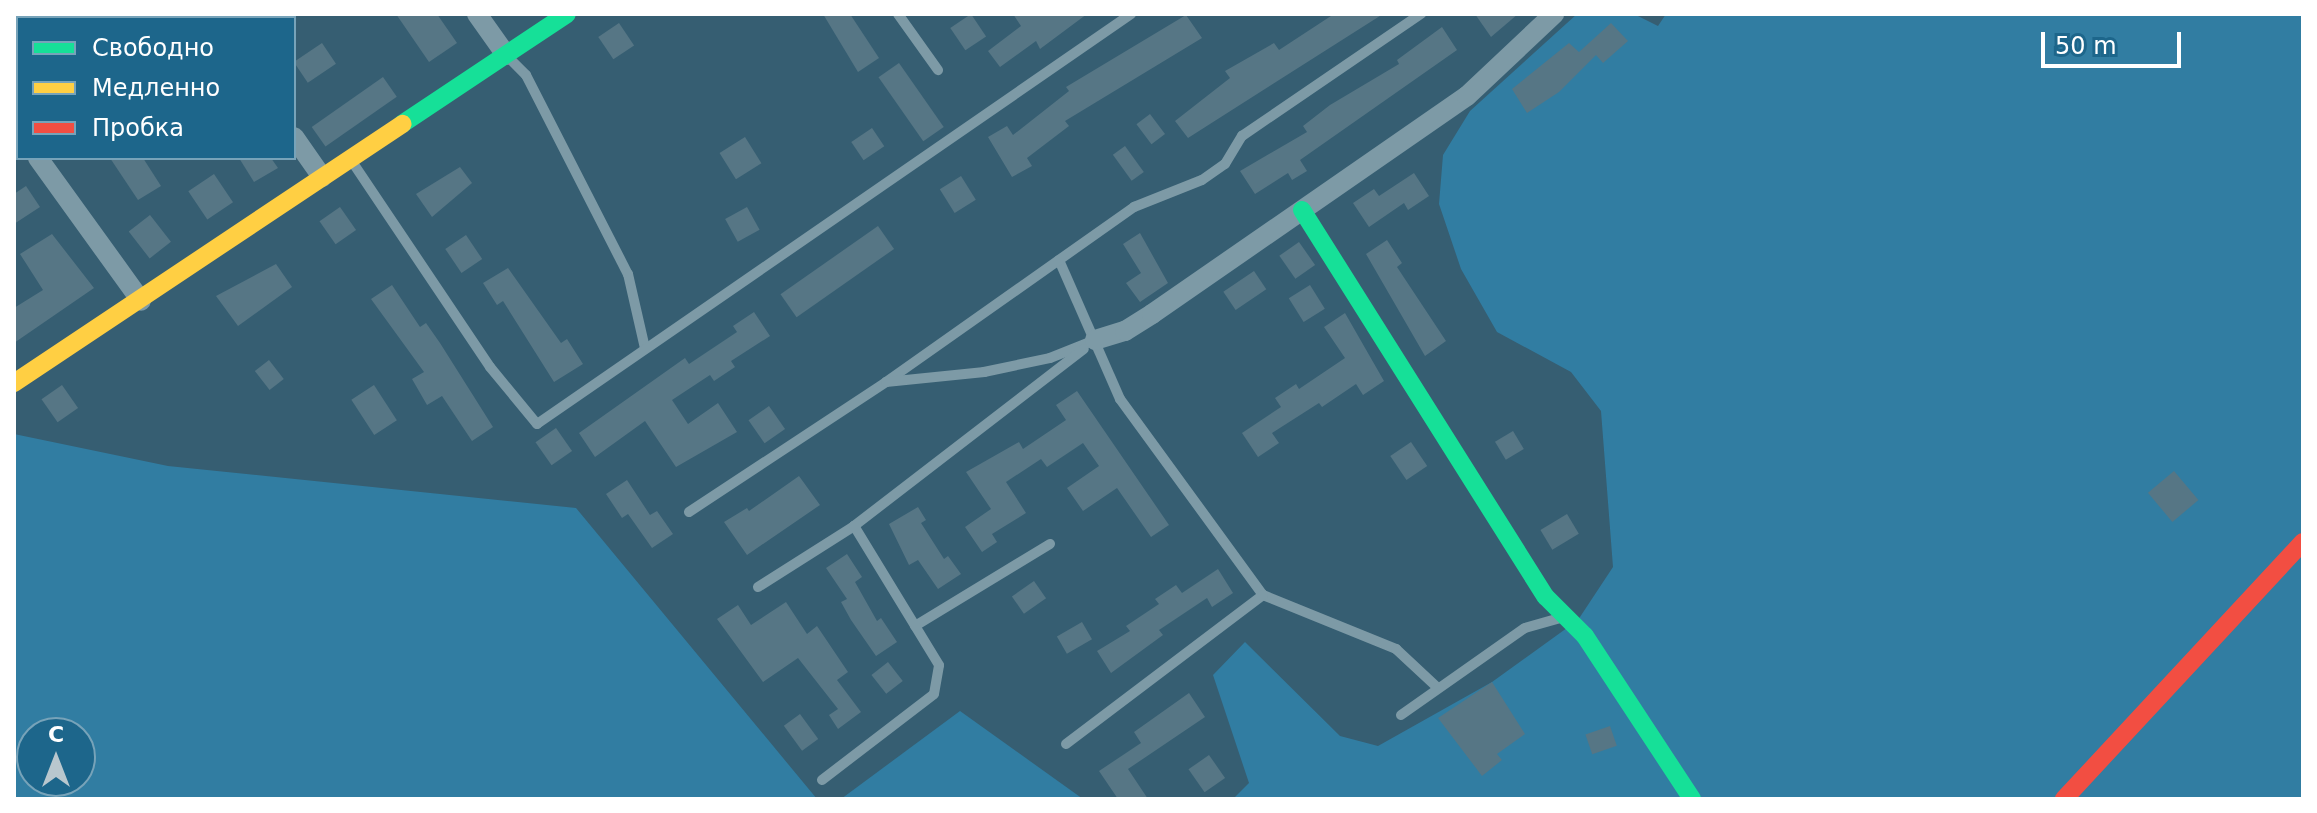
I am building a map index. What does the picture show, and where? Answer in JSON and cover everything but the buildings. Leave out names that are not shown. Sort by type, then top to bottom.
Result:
[{"type":"street","points":[[477,14],[506,55]]},
{"type":"street","points":[[14,383],[567,14]]},
{"type":"street","points":[[1095,340],[1139,323],[1467,96],[1554,14]]},
{"type":"street","points":[[296,140],[322,177]]},
{"type":"street","points":[[39,160],[141,301]]},
{"type":"street","points":[[1302,210],[1546,597],[1569,615],[1692,799]]},
{"type":"street","points":[[2064,799],[2303,542]]},
{"type":"lane","points":[[898,14],[938,70]]},
{"type":"lane","points":[[350,158],[481,354],[537,424],[1131,14]]},
{"type":"lane","points":[[689,512],[886,382],[1134,207],[1202,180],[1225,164],[1242,136],[1421,14]]},
{"type":"lane","points":[[506,55],[526,75],[628,274],[645,348]]},
{"type":"lane","points":[[1059,260],[1120,399],[1263,595],[1396,649],[1438,688]]},
{"type":"lane","points":[[886,382],[984,372],[1050,358],[1095,340]]},
{"type":"lane","points":[[758,587],[854,526],[1095,340]]},
{"type":"lane","points":[[822,780],[934,694],[939,665],[854,526]]},
{"type":"lane","points":[[915,626],[1050,544]]},
{"type":"lane","points":[[1066,744],[1263,595]]},
{"type":"lane","points":[[1401,715],[1525,628],[1569,615]]},
{"type":"shaded area","points":[[1577,14],[1634,14],[1658,26],[1666,14],[2303,14],[2303,799],[1233,799],[1249,783],[1213,675],[1245,642],[1340,736],[1378,746],[1492,682],[1578,620],[1613,567],[1601,411],[1571,372],[1497,332],[1461,269],[1439,204],[1443,155],[1470,111]]},
{"type":"shaded area","points":[[14,434],[168,466],[576,508],[817,799],[14,799]]},
{"type":"shaded area","points":[[960,711],[1083,799],[841,799]]},
{"type":"traffic: fast","points":[[402,124],[567,14]]},
{"type":"traffic: fast","points":[[1302,210],[1546,597],[1585,636],[1692,799]]},
{"type":"traffic: slow","points":[[14,383],[402,124]]},
{"type":"traffic: jam","points":[[2064,799],[2303,542]]}]
